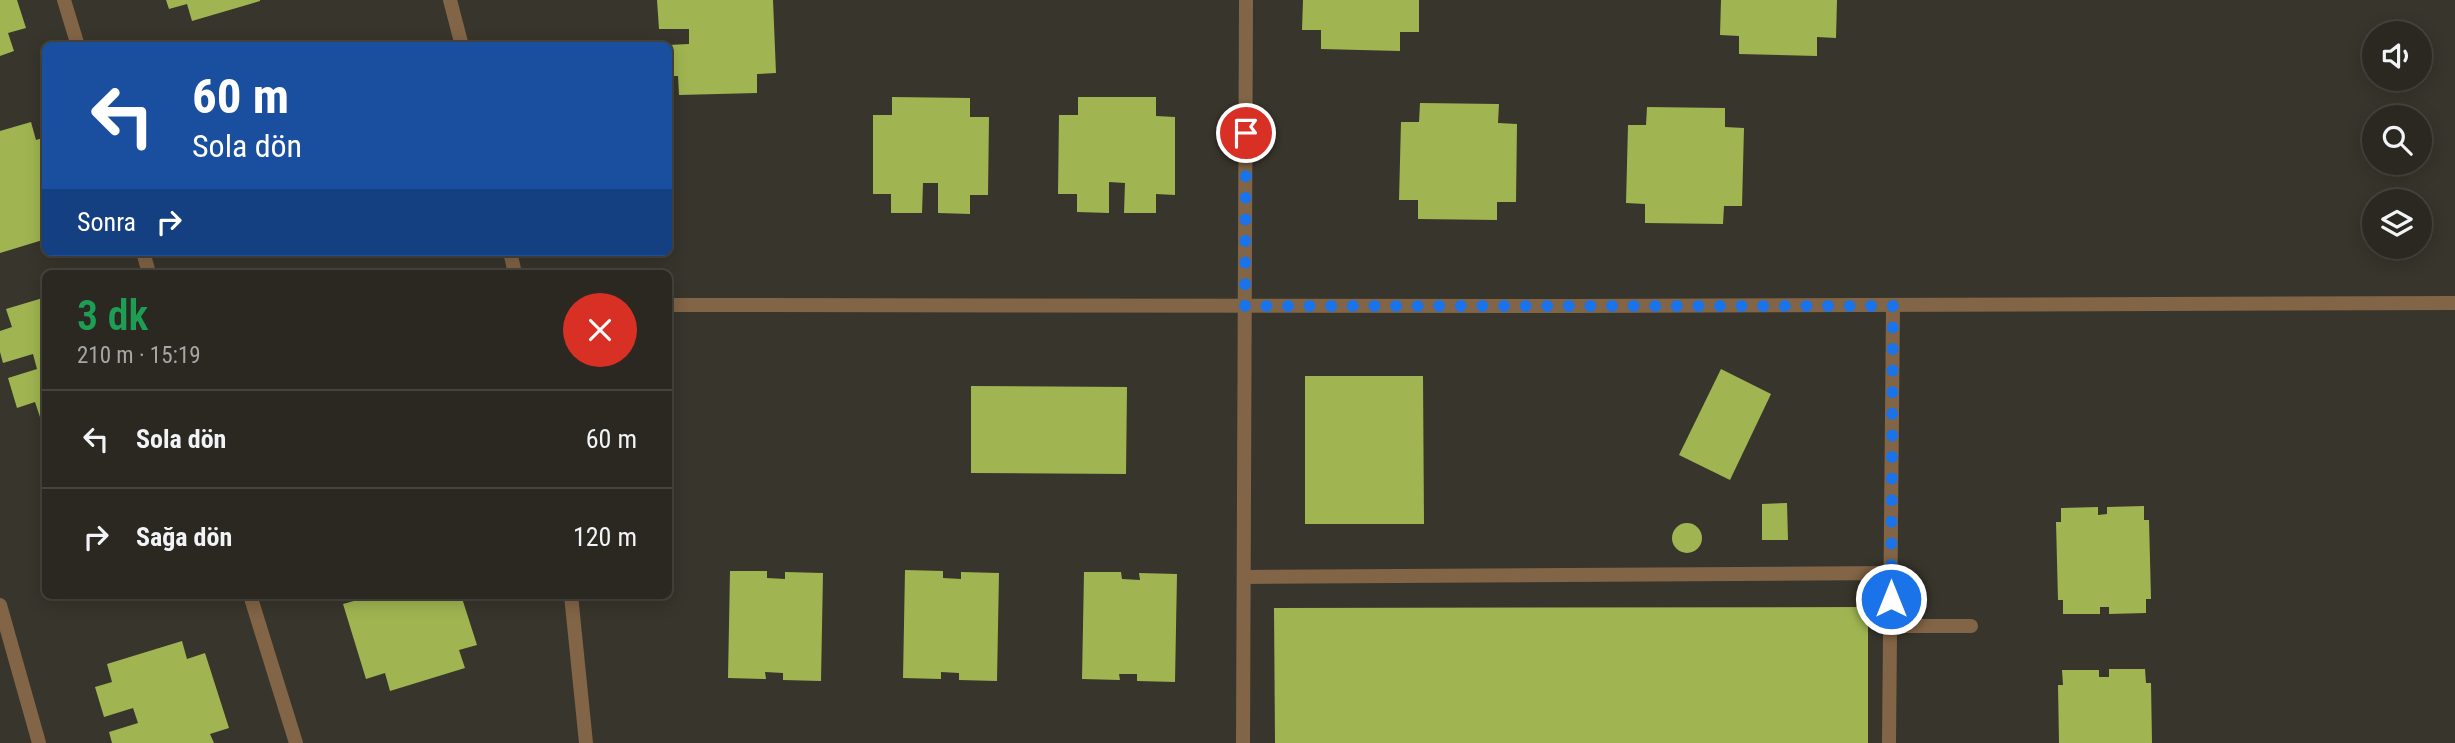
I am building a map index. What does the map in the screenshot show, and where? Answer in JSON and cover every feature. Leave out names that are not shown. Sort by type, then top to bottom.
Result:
[{"type":"street","points":[[64,0],[77,42]]},
{"type":"street","points":[[450,0],[461,42]]},
{"type":"street","points":[[1243,743],[1246,0]]},
{"type":"street","points":[[672,305],[1893,306],[2455,303]]},
{"type":"street","points":[[1889,743],[1893,306]]},
{"type":"street","points":[[1244,577],[1891,573]]},
{"type":"street","points":[[251,599],[296,743]]},
{"type":"street","points":[[572,599],[586,743]]},
{"type":"street","points":[[0,605],[38,743]]},
{"type":"street","points":[[1890,626],[1971,626]]},
{"type":"building","points":[[0,0],[17,0],[26,28],[8,33],[14,51],[0,56]]},
{"type":"building","points":[[166,0],[260,1],[192,21],[187,4],[169,9]]},
{"type":"building","points":[[657,0],[773,0],[776,73],[757,74],[757,93],[679,95],[678,76],[672,76],[672,45],[689,44],[689,29],[659,29]]},
{"type":"building","points":[[1303,0],[1419,0],[1419,32],[1400,32],[1400,51],[1321,49],[1321,30],[1302,30]]},
{"type":"building","points":[[1721,0],[1837,0],[1836,38],[1817,37],[1817,56],[1739,54],[1739,36],[1720,35]]},
{"type":"building","points":[[892,97],[970,98],[970,117],[989,117],[988,195],[970,195],[970,214],[938,213],[938,183],[923,183],[922,213],[891,213],[891,194],[873,194],[873,115],[892,115]]},
{"type":"building","points":[[1078,97],[1156,97],[1156,116],[1175,117],[1175,195],[1156,194],[1156,213],[1124,213],[1125,183],[1109,182],[1109,213],[1077,212],[1077,194],[1058,194],[1059,115],[1078,115]]},
{"type":"building","points":[[1420,103],[1499,104],[1498,123],[1517,124],[1516,202],[1497,202],[1497,220],[1418,219],[1418,200],[1399,200],[1401,122],[1419,122]]},
{"type":"building","points":[[1647,107],[1725,108],[1725,127],[1744,128],[1742,206],[1724,206],[1723,224],[1645,223],[1645,204],[1626,203],[1628,125],[1646,125]]},
{"type":"building","points":[[31,122],[36,140],[42,138],[42,240],[0,253],[0,131]]},
{"type":"building","points":[[42,298],[42,420],[35,402],[17,408],[8,378],[37,369],[33,354],[3,363],[0,331],[12,327],[6,309]]},
{"type":"building","points":[[1721,369],[1771,394],[1730,480],[1679,455]]},
{"type":"building","points":[[1305,376],[1423,376],[1424,524],[1305,524]]},
{"type":"building","points":[[971,386],[1127,387],[1126,474],[971,473]]},
{"type":"building","points":[[1787,503],[1788,540],[1762,540],[1762,504]]},
{"type":"building","points":[[2144,506],[2144,520],[2149,520],[2151,599],[2146,599],[2146,613],[2109,614],[2109,607],[2100,607],[2100,614],[2063,614],[2063,600],[2058,600],[2056,522],[2061,522],[2061,508],[2098,507],[2098,515],[2107,514],[2107,507]]},
{"type":"building","points":[[1687,523],[1693,524],[1701,532],[1701,544],[1693,552],[1687,553],[1681,552],[1673,544],[1672,538],[1673,532],[1681,524]]},
{"type":"building","points":[[905,570],[943,571],[943,578],[961,579],[961,572],[999,573],[997,681],[959,680],[959,673],[941,672],[941,679],[903,678]]},
{"type":"building","points":[[730,571],[767,571],[767,578],[785,579],[785,572],[823,573],[821,681],[783,680],[783,673],[765,672],[766,679],[728,678]]},
{"type":"building","points":[[1084,572],[1121,572],[1122,579],[1140,580],[1139,573],[1177,574],[1175,682],[1137,681],[1137,674],[1119,674],[1120,680],[1082,679]]},
{"type":"building","points":[[361,599],[462,599],[477,645],[459,650],[465,668],[390,691],[385,673],[366,679],[343,604]]},
{"type":"building","points":[[1868,607],[1868,743],[1275,743],[1274,608]]},
{"type":"building","points":[[182,641],[187,659],[205,653],[229,728],[210,734],[214,743],[112,743],[109,732],[138,723],[133,708],[104,717],[95,687],[112,682],[107,664]]},
{"type":"building","points":[[2109,669],[2145,669],[2146,683],[2151,683],[2152,743],[2059,743],[2058,685],[2063,685],[2062,670],[2099,670],[2099,677],[2109,677]]},
{"type":"route","points":[[1246,133],[1245,306],[1893,306],[1891,599]]}]
